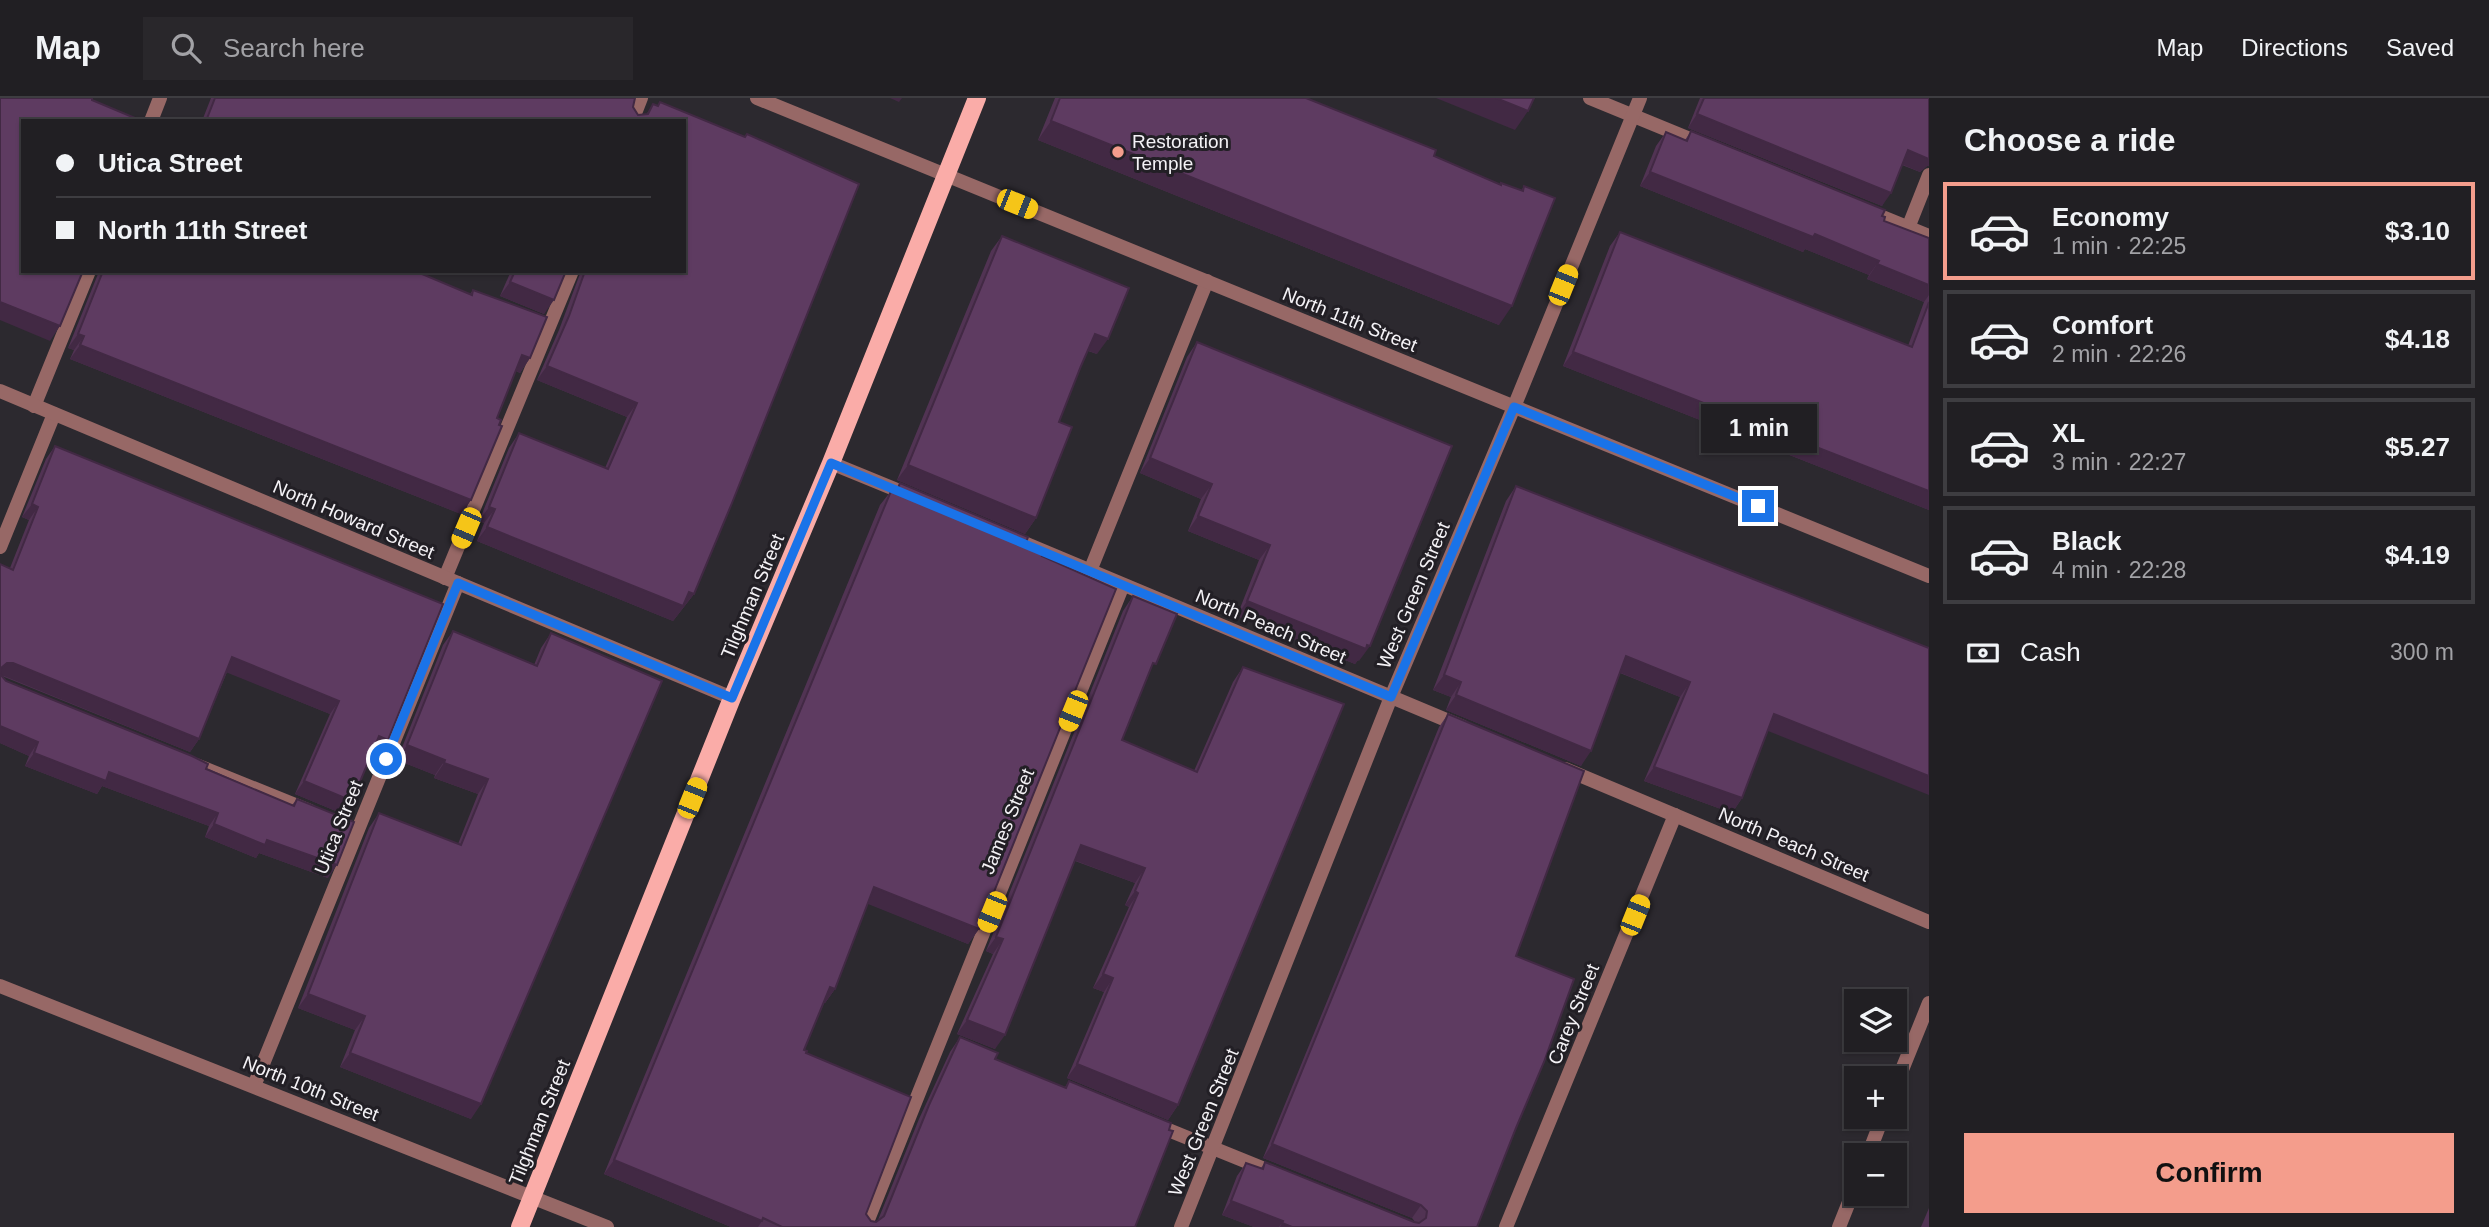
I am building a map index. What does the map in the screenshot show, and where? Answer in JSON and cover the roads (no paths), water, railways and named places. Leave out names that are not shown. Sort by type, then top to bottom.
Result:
[{"type":"main road","name":"Tilghman Street","points":[[520,1227],[977,98]]},
{"type":"street","points":[[152,119],[160,98]]},
{"type":"street","points":[[633,119],[641,98]]},
{"type":"street","name":"North 11th Street","points":[[757,98],[1929,576]]},
{"type":"street","points":[[1590,98],[1720,151]]},
{"type":"street","name":"West Green Street","points":[[1181,1227],[1391,697],[1514,407],[1640,98]]},
{"type":"street","points":[[1908,228],[1929,175]]},
{"type":"street","points":[[1858,207],[1929,236]]},
{"type":"street","points":[[34,406],[88,273]]},
{"type":"street","name":"Utica Street","points":[[254,1086],[351,828],[452,580],[544,324],[571,273]]},
{"type":"street","points":[[1090,571],[1207,281]]},
{"type":"street","name":"North Howard Street","points":[[0,391],[732,698]]},
{"type":"street","points":[[0,547],[54,414]]},
{"type":"street","points":[[831,463],[930,504]]},
{"type":"street","name":"North Peach Street","points":[[992,530],[1478,733]]},
{"type":"street","name":"James Street","points":[[865,1227],[947,1040],[1123,585]]},
{"type":"street","points":[[179,758],[319,815]]},
{"type":"street","name":"North Peach Street","points":[[1552,764],[1929,922]]},
{"type":"street","name":"Carey Street","points":[[1506,1227],[1675,815]]},
{"type":"street","name":"North 10th Street","points":[[0,986],[607,1227]]},
{"type":"street","points":[[1904,1066],[1929,1003]]},
{"type":"street","points":[[1139,1118],[1292,1180]]},
{"type":"street","points":[[1839,1227],[1847,1206]]},
{"type":"place","name":"Restoration Temple","points":[[1118,152]]}]
